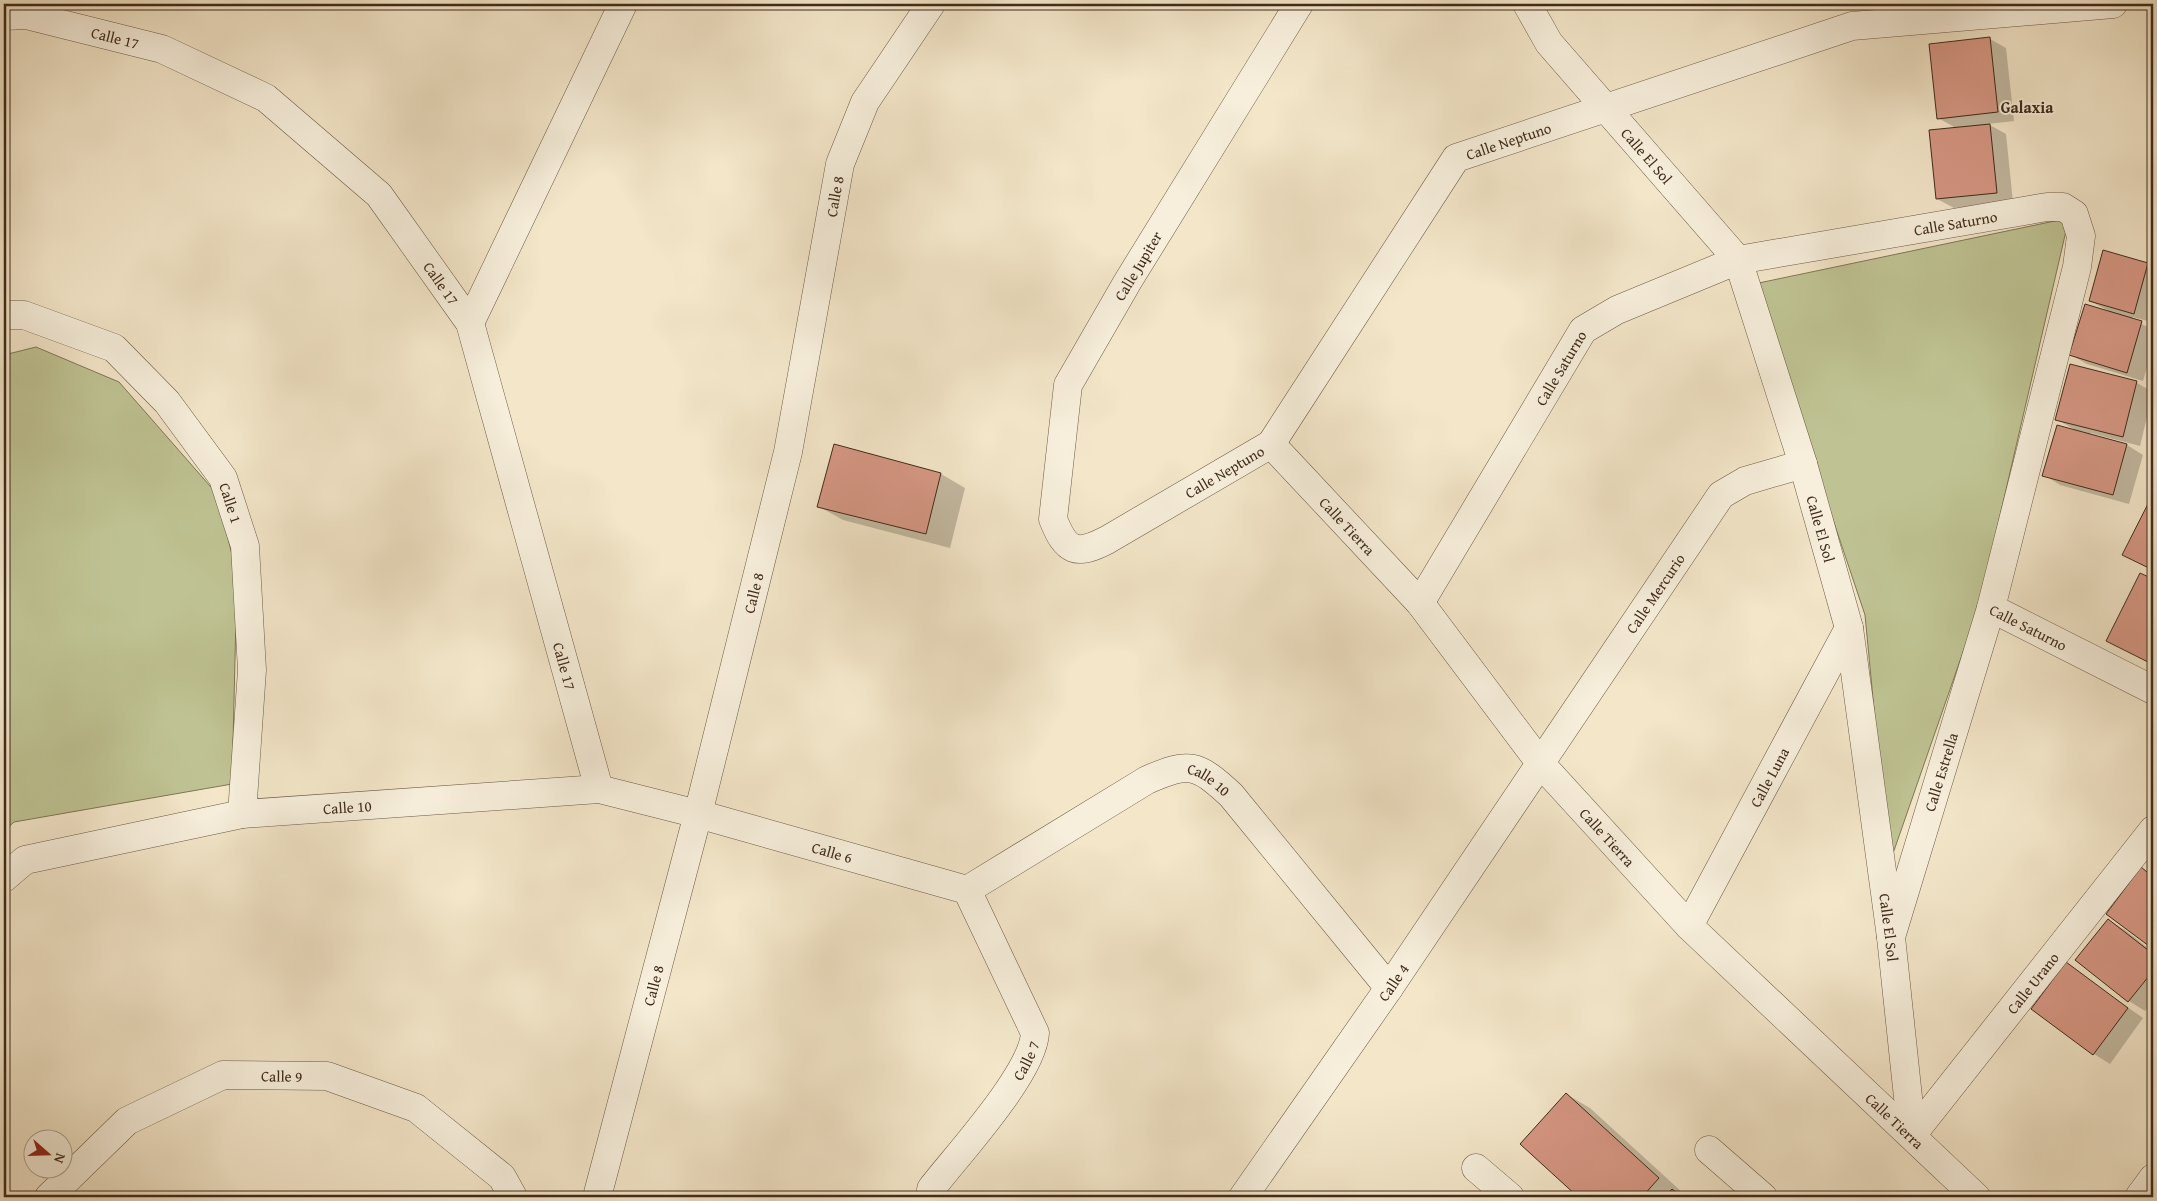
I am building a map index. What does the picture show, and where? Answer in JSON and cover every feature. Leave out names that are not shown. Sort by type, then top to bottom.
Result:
[{"type":"street","points":[[470,323],[623,4]]},
{"type":"street","name":"Calle 8","points":[[597,1197],[698,814],[788,452],[840,164],[865,102],[931,4]]},
{"type":"street","name":"Calle Jupiter","points":[[1071,547],[1061,539],[1053,519],[1068,385],[1128,281],[1300,4]]},
{"type":"street","name":"Calle El Sol","points":[[1527,4],[1549,43],[1738,260],[1803,464],[1849,628],[1891,937],[1912,1135]]},
{"type":"street","name":"Calle Neptuno","points":[[1071,547],[1087,550],[1107,540],[1271,444],[1456,158],[1852,26],[2113,4]]},
{"type":"street","name":"Calle 17","points":[[4,16],[26,15],[162,49],[266,98],[379,195],[470,323],[599,789]]},
{"type":"street","name":"Calle Saturno","points":[[1420,603],[1583,330],[1617,310],[1738,260],[2047,207],[2063,207],[2074,214],[2080,236],[2077,267],[1991,608],[2153,690]]},
{"type":"street","name":"Calle 1","points":[[4,315],[24,314],[114,348],[168,402],[223,478],[245,546],[252,670],[242,814]]},
{"type":"street","name":"Calle Tierra","points":[[1271,444],[1420,603],[1541,764],[1690,926],[1976,1197]]},
{"type":"street","name":"Calle Mercurio","points":[[1541,764],[1721,495],[1744,481],[1803,464]]},
{"type":"street","name":"Calle Estrella","points":[[1891,937],[1991,608]]},
{"type":"street","name":"Calle Luna","points":[[1690,926],[1849,628]]},
{"type":"street","name":"Calle 4","points":[[1243,1197],[1389,988],[1541,764]]},
{"type":"street","name":"Calle 10","points":[[967,890],[1147,780],[1173,768],[1193,768],[1209,775],[1231,795],[1389,988]]},
{"type":"street","name":"Calle 10","points":[[4,878],[25,860],[242,814],[599,789],[698,814]]},
{"type":"street","name":"Calle 6","points":[[698,814],[967,890]]},
{"type":"street","name":"Calle Urano","points":[[1912,1135],[2153,830]]},
{"type":"street","name":"Calle 7","points":[[931,1188],[1004,1096],[1027,1061],[1035,1043],[1035,1033],[967,890]]},
{"type":"street","name":"Calle 9","points":[[49,1197],[127,1121],[223,1075],[242,1075],[327,1076],[416,1108],[502,1177],[513,1197]]},
{"type":"street","points":[[1709,1150],[1763,1197]]},
{"type":"street","points":[[1476,1168],[1510,1197]]},
{"type":"street","points":[[2139,1197],[2153,1178]]},
{"type":"green space","points":[[2069,218],[1979,606],[1889,865],[1865,615],[1754,284]]},
{"type":"green space","points":[[36,347],[119,382],[217,494],[237,575],[232,784],[14,822],[4,831],[4,355]]},
{"type":"building","points":[[1990,37],[1998,112],[1937,119],[1929,44]]},
{"type":"building","points":[[1990,124],[1997,193],[1936,199],[1929,130]]},
{"type":"building","points":[[2103,250],[2148,263],[2134,314],[2089,301]]},
{"type":"building","points":[[2085,304],[2142,321],[2127,373],[2069,355]]},
{"type":"building","points":[[2070,364],[2137,381],[2123,437],[2055,420]]},
{"type":"building","points":[[2057,425],[2127,444],[2113,495],[2042,476]]},
{"type":"building","points":[[834,444],[941,473],[926,534],[817,507]]},
{"type":"building","points":[[2153,494],[2153,570],[2122,555]]},
{"type":"building","points":[[2140,573],[2153,579],[2153,657],[2150,663],[2106,641]]},
{"type":"building","points":[[2141,867],[2153,877],[2153,949],[2106,914]]},
{"type":"building","points":[[2108,919],[2153,954],[2153,971],[2128,1002],[2075,960]]},
{"type":"building","points":[[2066,962],[2128,1008],[2093,1055],[2031,1009]]},
{"type":"building","points":[[1566,1093],[1659,1178],[1642,1197],[1578,1197],[1520,1144]]},
{"type":"building","points":[[1672,1189],[1682,1197],[1665,1197]]},
{"type":"district","name":"Galaxia","points":[[2027,107]]}]
